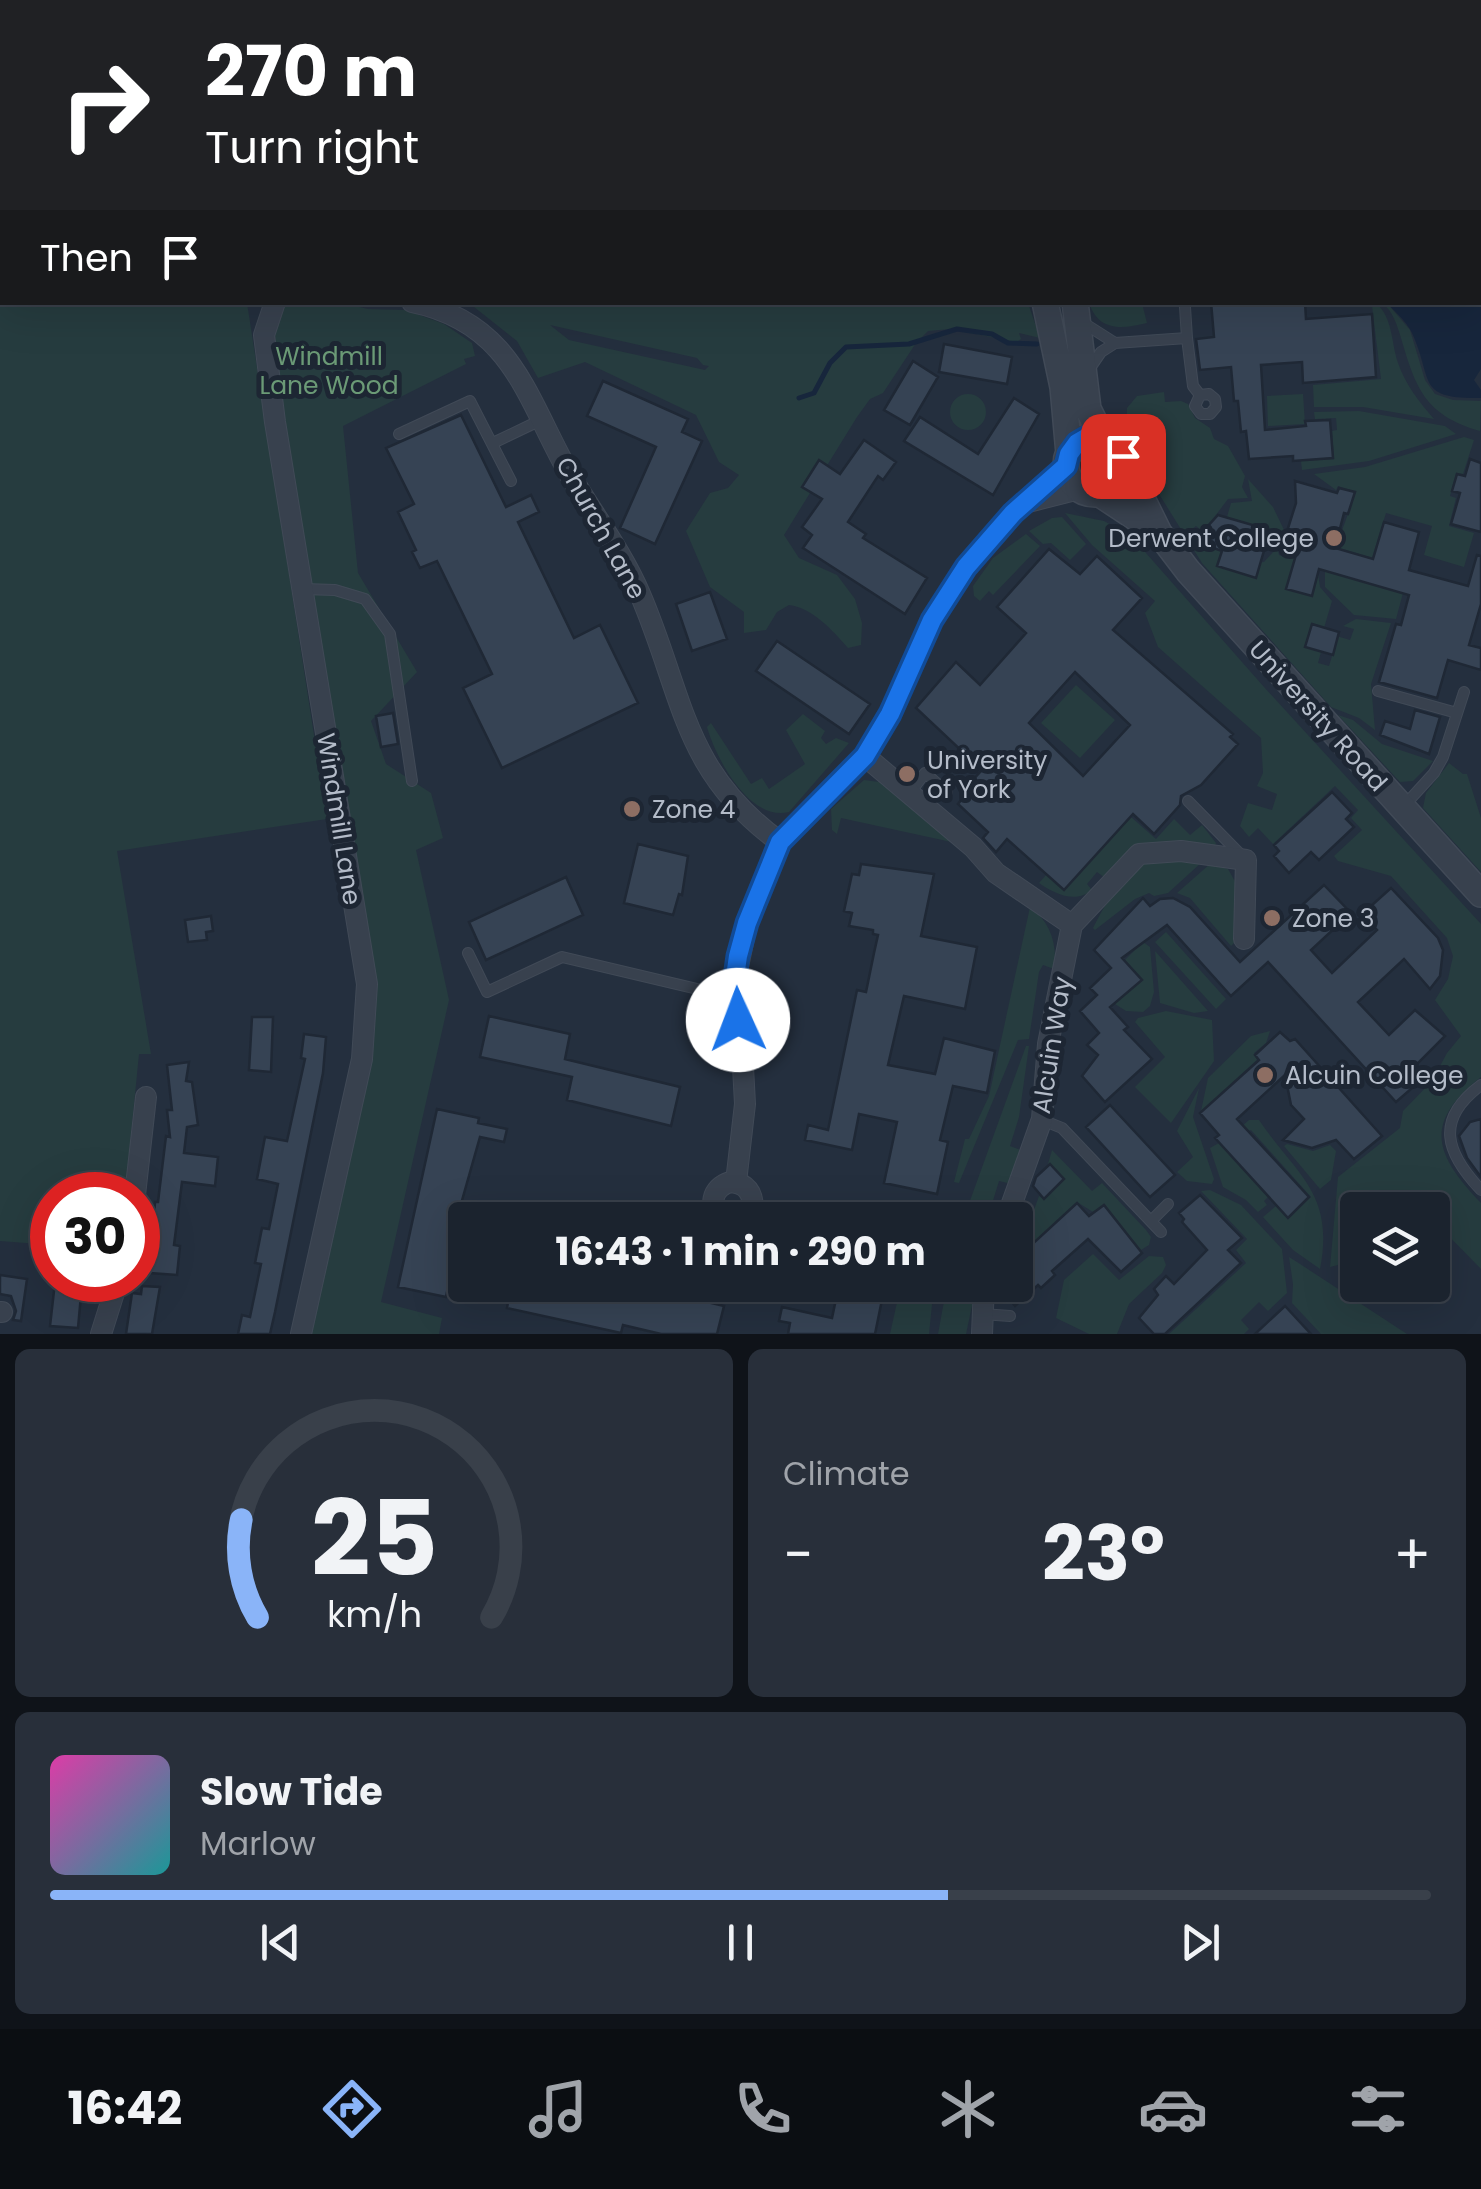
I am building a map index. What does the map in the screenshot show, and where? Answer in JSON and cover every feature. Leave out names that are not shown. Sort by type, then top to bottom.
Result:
[{"type":"street","name":"Windmill Lane","points":[[275,305],[264,335],[367,984],[368,1011],[362,1060],[301,1334]]},
{"type":"street","name":"Church Lane","points":[[420,305],[465,322],[508,358],[527,387],[569,473],[639,591],[701,758],[735,805],[780,842]]},
{"type":"street","points":[[1045,305],[1063,387],[1070,479],[1090,491]]},
{"type":"street","points":[[1076,310],[1088,409],[1102,437]]},
{"type":"street","points":[[736,1182],[745,1104],[733,991],[747,923],[780,842],[865,756],[890,714],[940,607],[994,534],[1068,460],[1077,443],[1089,436],[1102,437],[1120,449],[1122,478],[1113,488],[1028,502]]},
{"type":"street","name":"University Road","points":[[1124,464],[1159,533],[1234,624],[1481,894]]},
{"type":"street","name":"University Road","points":[[1090,491],[1159,533]]},
{"type":"street","points":[[865,756],[973,847],[996,873],[1072,924],[1140,854],[1181,851],[1246,860],[1244,939]]},
{"type":"street","name":"Alcuin Way","points":[[1012,1202],[1042,1119],[1048,1044],[1072,924]]},
{"type":"street","points":[[145,1172],[148,1164],[146,1097]]},
{"type":"street","points":[[714,1202],[713,1196],[724,1184],[736,1182],[745,1186],[753,1202]]},
{"type":"street","points":[[101,1334],[111,1302]]},
{"type":"lane","points":[[1185,307],[1192,386],[1200,396]]},
{"type":"lane","points":[[1076,310],[1096,333],[1115,343]]},
{"type":"lane","points":[[1084,377],[1101,352],[1115,343],[1187,338]]},
{"type":"lane","points":[[399,434],[470,401],[511,481]]},
{"type":"lane","points":[[493,443],[542,420]]},
{"type":"lane","points":[[302,593],[303,589],[335,590],[365,599],[390,634],[412,782]]},
{"type":"lane","points":[[1378,690],[1457,713]]},
{"type":"lane","points":[[1402,808],[1434,773],[1464,692]]},
{"type":"lane","points":[[909,793],[926,774],[946,792]]},
{"type":"lane","points":[[1188,801],[1246,860]]},
{"type":"lane","points":[[468,953],[488,992],[562,957],[710,992],[733,991]]},
{"type":"lane","points":[[1481,1085],[1455,1110],[1449,1142],[1460,1165],[1481,1190]]},
{"type":"lane","points":[[1042,1119],[1062,1128],[1162,1232]]},
{"type":"lane","points":[[1151,1220],[1168,1204]]},
{"type":"lane","points":[[982,1324],[1010,1316]]},
{"type":"green space","points":[[0,305],[247,305],[327,819],[117,851],[151,1054],[139,1054],[127,1172],[30,1172],[30,1243],[0,1241]]},
{"type":"green space","name":"Windmill Lane Wood","points":[[351,305],[406,310],[444,324],[472,343],[475,356],[343,426],[358,573],[417,672],[371,721],[386,764],[431,793],[443,838],[416,850],[449,1000],[381,1302],[442,1318],[439,1334],[306,1334],[363,1036],[363,960],[270,389],[274,308]]},
{"type":"green space","points":[[472,305],[1029,305],[1040,338],[1019,333],[1021,339],[1017,342],[950,329],[928,331],[883,393],[870,399],[857,417],[784,535],[799,558],[837,575],[855,599],[862,623],[861,645],[848,648],[814,615],[789,605],[777,612],[766,630],[744,633],[744,612],[710,587],[686,531],[710,493],[728,488],[739,475],[719,462],[696,415],[585,362],[538,378],[517,341]],"holes":[[[550,325],[697,358],[709,366],[705,370],[569,340]]]},
{"type":"green space","points":[[1090,305],[1142,305],[1147,323],[1112,326]]},
{"type":"green space","points":[[1378,305],[1386,316],[1401,371],[1434,419],[1363,407],[1314,407],[1313,385],[1381,379],[1372,306]]},
{"type":"green space","points":[[1384,305],[1389,305],[1410,330],[1425,380],[1435,394],[1453,400],[1481,401],[1480,431],[1447,417],[1425,398]]},
{"type":"green space","points":[[1164,392],[1165,402],[1188,404],[1195,418],[1210,428],[1214,439],[1228,446],[1245,476],[1242,487],[1248,498],[1228,499],[1203,532],[1196,526],[1191,530],[1205,545],[1222,551],[1217,565],[1264,562],[1276,542],[1279,555],[1296,555],[1286,589],[1312,596],[1318,574],[1320,587],[1332,601],[1324,628],[1311,624],[1305,646],[1321,652],[1318,663],[1329,666],[1336,643],[1323,632],[1350,640],[1354,629],[1343,626],[1356,619],[1391,623],[1371,684],[1375,730],[1359,718],[1331,707],[1202,563],[1154,486],[1127,418],[1127,408],[1137,396]]},
{"type":"green space","points":[[968,394],[981,399],[986,412],[981,425],[968,430],[955,425],[950,412],[955,399]]},
{"type":"green space","points":[[1303,394],[1305,424],[1268,426],[1267,396]]},
{"type":"green space","points":[[1359,411],[1445,426],[1456,434],[1369,461],[1302,470],[1301,461],[1334,459],[1332,431],[1337,430],[1336,418],[1315,419],[1314,412]]},
{"type":"green space","points":[[1464,437],[1474,440],[1463,474],[1456,473],[1450,496],[1456,498],[1449,526],[1474,533],[1464,567],[1424,555],[1432,526],[1386,513],[1372,558],[1336,547],[1356,492],[1338,486],[1336,490],[1314,474],[1365,467]]},
{"type":"green space","points":[[1248,479],[1273,507],[1286,534],[1227,517],[1231,503],[1252,501]]},
{"type":"green space","points":[[1065,513],[1104,521],[1131,536],[1481,924],[1481,1077],[1450,1109],[1442,1139],[1453,1169],[1481,1203],[1481,1269],[1450,1237],[1450,1192],[1340,1192],[1340,1264],[1330,1267],[1338,1177],[1400,1128],[1403,1111],[1432,1081],[1461,1036],[1435,1000],[1448,979],[1453,956],[1447,938],[1391,876],[1338,861],[1334,856],[1362,830],[1351,818],[1358,810],[1335,786],[1273,844],[1258,828],[1249,837],[1240,826],[1248,803],[1272,810],[1277,794],[1257,786],[1263,773],[1261,738],[1158,647],[1145,613],[1155,601],[1092,545]]},
{"type":"green space","points":[[1062,517],[1086,544],[1070,560],[1029,531]]},
{"type":"green space","points":[[1026,534],[1040,546],[993,595],[989,591],[980,601],[974,596],[973,586],[993,558]]},
{"type":"green space","points":[[1325,571],[1403,593],[1396,619],[1354,615],[1325,587]]},
{"type":"green space","points":[[1076,685],[1115,720],[1080,758],[1041,723]]},
{"type":"green space","points":[[803,714],[825,731],[821,738],[826,744],[836,738],[849,743],[789,812],[775,813],[748,798],[737,785],[718,755],[707,727],[711,723],[751,784],[762,778],[769,789],[805,764],[786,730]]},
{"type":"green space","points":[[1338,715],[1353,720],[1382,744],[1433,761],[1413,781],[1400,782]]},
{"type":"green space","points":[[1449,763],[1467,774],[1481,818],[1481,872],[1423,808],[1426,793]]},
{"type":"green space","points":[[864,780],[879,782],[956,843],[841,818],[837,834],[832,830],[831,809]]},
{"type":"green space","points":[[1131,817],[1156,839],[1174,819],[1190,835],[1202,825],[1215,847],[1171,845],[1108,880],[1097,872],[1087,884],[1092,890],[1079,896],[1058,894],[1039,883],[1047,874],[1064,889]]},
{"type":"green space","points":[[1153,857],[1202,862],[1168,893],[1149,893],[1135,899],[1095,930],[1117,887]]},
{"type":"green space","points":[[1210,864],[1228,869],[1237,885],[1235,942],[1231,946],[1190,898],[1177,893]]},
{"type":"green space","points":[[1030,907],[1051,934],[1054,969],[1043,965],[1039,972],[1029,1039],[1018,1040],[959,1183],[954,1182],[965,1139],[969,1139],[989,1096]]},
{"type":"green space","points":[[1166,932],[1226,999],[1216,1009],[1155,942]]},
{"type":"green space","points":[[1143,942],[1150,947],[1154,992],[1150,1006],[1143,1012],[1126,1011],[1115,1004],[1143,980],[1125,960]]},
{"type":"green space","points":[[1155,951],[1208,1011],[1194,1013],[1160,1003]]},
{"type":"green space","points":[[1166,1011],[1212,1020],[1214,1061],[1171,1123],[1135,1087],[1165,1057],[1135,1022]]},
{"type":"green space","points":[[1270,1031],[1266,1043],[1254,1053],[1257,1060],[1201,1111],[1208,1078],[1251,1036]]},
{"type":"green space","points":[[1029,1046],[1019,1117],[1010,1146],[1023,1151],[1012,1184],[999,1181],[993,1202],[970,1202]]},
{"type":"green space","points":[[1199,1088],[1193,1117],[1214,1179],[1212,1184],[1187,1181],[1177,1172],[1193,1157],[1177,1131]]},
{"type":"green space","points":[[1249,1120],[1259,1120],[1299,1171],[1317,1203],[1323,1243],[1320,1269],[1293,1250],[1263,1217],[1276,1206],[1288,1219],[1311,1197],[1251,1130],[1246,1132],[1241,1127]]},
{"type":"green space","points":[[1219,1143],[1268,1197],[1264,1201],[1267,1205],[1258,1212],[1223,1187],[1210,1148]]},
{"type":"green space","points":[[1330,1145],[1336,1151],[1331,1180],[1320,1189],[1284,1146],[1313,1151]]},
{"type":"green space","points":[[1052,1150],[1092,1191],[1102,1183],[1146,1230],[1151,1237],[1149,1245],[1141,1250],[1105,1205],[1093,1212],[1077,1202],[1033,1243],[1033,1213],[1039,1196],[1044,1199],[1064,1180],[1048,1164]]},
{"type":"green space","points":[[1210,1190],[1241,1205],[1282,1249],[1287,1293],[1268,1311],[1259,1302],[1241,1320],[1249,1329],[1244,1334],[1169,1334],[1246,1263],[1236,1250],[1247,1239],[1201,1191]]},
{"type":"green space","points":[[1093,1254],[1119,1280],[1149,1256],[1163,1257],[1166,1265],[1129,1304],[1117,1334],[1089,1334],[1056,1318],[1064,1280]]},
{"type":"green space","points":[[1289,1257],[1340,1290],[1340,1302],[1358,1302],[1407,1334],[1321,1334],[1292,1303]]},
{"type":"green space","points":[[897,1302],[932,1302],[929,1334],[890,1334]]},
{"type":"green space","points":[[944,1302],[973,1302],[966,1334],[938,1334]]},
{"type":"water","points":[[1389,305],[1481,305],[1481,369],[1474,380],[1481,398],[1436,391],[1412,333]]},
{"type":"building","name":"Derwent College","points":[[1211,305],[1305,305],[1306,319],[1372,314],[1376,377],[1303,383],[1302,362],[1261,365],[1265,430],[1330,420],[1333,458],[1249,459],[1246,431],[1241,432],[1238,401],[1234,401],[1231,367],[1200,370],[1196,339],[1214,337]]},
{"type":"building","points":[[944,344],[1012,357],[1007,384],[939,372]]},
{"type":"building","points":[[913,361],[938,377],[910,425],[884,410]]},
{"type":"building","points":[[603,381],[688,419],[682,432],[702,441],[655,544],[620,528],[656,447],[587,416]]},
{"type":"building","points":[[1014,398],[1039,414],[993,495],[904,441],[920,417],[978,454]]},
{"type":"building","points":[[461,415],[506,507],[531,495],[539,512],[518,522],[574,638],[600,625],[638,703],[502,768],[463,688],[492,674],[437,561],[420,568],[412,552],[416,550],[398,512],[414,504],[386,448]]},
{"type":"building","points":[[864,440],[896,462],[883,480],[878,476],[848,522],[866,534],[863,538],[927,578],[905,614],[803,548],[812,535],[802,527],[822,499],[802,487],[819,460],[840,474]]},
{"type":"building","points":[[1470,459],[1481,463],[1481,532],[1451,524],[1460,493],[1452,491],[1457,474],[1465,476]]},
{"type":"building","name":"Derwent College","points":[[1295,481],[1337,493],[1339,488],[1355,492],[1348,514],[1344,513],[1335,548],[1373,559],[1384,522],[1419,532],[1409,570],[1468,586],[1477,555],[1481,556],[1481,604],[1469,645],[1481,648],[1481,670],[1448,660],[1437,698],[1379,682],[1409,595],[1319,569],[1312,596],[1286,589],[1298,548],[1283,544],[1296,503]]},
{"type":"building","points":[[1218,515],[1270,530],[1256,578],[1217,566],[1222,551],[1197,538]]},
{"type":"building","points":[[1049,549],[1080,574],[1097,556],[1142,598],[1113,630],[1233,734],[1230,737],[1238,744],[1201,785],[1181,796],[1180,805],[1154,834],[1133,814],[1064,890],[1007,839],[996,852],[983,838],[988,832],[958,804],[970,789],[967,786],[982,770],[916,708],[956,662],[980,685],[1026,633],[997,607]],"holes":[[[1075,672],[1130,725],[1083,776],[1029,723]]]},
{"type":"building","points":[[710,592],[727,639],[692,651],[676,604]]},
{"type":"building","points":[[1312,624],[1339,632],[1333,655],[1305,647]]},
{"type":"building","points":[[777,641],[870,704],[849,734],[756,671]]},
{"type":"building","points":[[1415,710],[1440,717],[1429,754],[1380,735],[1385,721],[1410,729]]},
{"type":"building","points":[[393,713],[398,744],[381,747],[376,716]]},
{"type":"building","points":[[1332,792],[1352,813],[1346,819],[1354,827],[1319,860],[1311,852],[1289,873],[1274,856],[1279,851],[1274,845]]},
{"type":"building","points":[[638,844],[688,856],[682,895],[679,894],[673,915],[624,903]]},
{"type":"building","points":[[861,864],[934,874],[921,936],[977,947],[965,1009],[904,996],[888,1065],[935,1074],[944,1038],[995,1051],[987,1093],[953,1086],[940,1140],[948,1142],[937,1194],[884,1183],[897,1122],[859,1114],[852,1150],[805,1140],[808,1125],[828,1130],[857,990],[866,992],[878,935],[873,930],[849,926],[852,913],[844,911],[852,874],[859,875]]},
{"type":"building","points":[[566,877],[583,915],[486,960],[469,922]]},
{"type":"building","points":[[1324,885],[1351,913],[1311,950],[1332,973],[1377,930],[1362,914],[1391,888],[1438,938],[1443,950],[1440,976],[1430,989],[1404,959],[1358,1002],[1389,1035],[1415,1010],[1445,1036],[1416,1065],[1426,1076],[1396,1102],[1268,962],[1231,996],[1167,925],[1122,958],[1142,980],[1110,1007],[1128,1027],[1124,1030],[1152,1059],[1105,1102],[1082,1076],[1098,1055],[1087,1045],[1099,1033],[1080,1011],[1097,995],[1090,988],[1111,968],[1094,950],[1143,898],[1150,906],[1160,899],[1173,898],[1190,907],[1240,962]]},
{"type":"building","points":[[211,916],[213,931],[206,932],[207,940],[188,942],[185,920]]},
{"type":"building","points":[[489,1016],[570,1034],[565,1059],[680,1087],[671,1126],[567,1100],[572,1077],[480,1057]]},
{"type":"building","points":[[252,1017],[273,1017],[271,1072],[249,1070]]},
{"type":"building","points":[[1280,1032],[1290,1041],[1295,1039],[1382,1136],[1354,1159],[1336,1140],[1312,1148],[1283,1140],[1304,1119],[1291,1105],[1285,1075],[1237,1119],[1309,1197],[1288,1218],[1215,1138],[1219,1135],[1200,1113],[1259,1060],[1255,1055]]},
{"type":"building","points":[[304,1034],[326,1037],[323,1073],[275,1312],[270,1334],[238,1334],[242,1315],[250,1317],[261,1264],[255,1263],[262,1228],[269,1229],[278,1184],[257,1179],[265,1137],[287,1141],[305,1059],[301,1058]]},
{"type":"building","points":[[189,1062],[186,1081],[192,1082],[198,1125],[187,1127],[184,1153],[218,1157],[215,1186],[182,1182],[174,1245],[180,1246],[177,1275],[160,1274],[160,1186],[166,1136],[170,1137],[167,1110],[172,1110],[167,1065]]},
{"type":"building","points":[[1110,1105],[1175,1175],[1150,1197],[1086,1127]]},
{"type":"building","points":[[437,1109],[507,1129],[504,1142],[480,1137],[462,1202],[448,1202],[446,1297],[398,1287]]},
{"type":"building","points":[[1481,1119],[1481,1177],[1467,1158],[1459,1136],[1470,1122]]},
{"type":"building","points":[[1050,1164],[1064,1179],[1044,1199],[1033,1186],[1036,1177]]},
{"type":"building","points":[[1200,1195],[1242,1238],[1228,1250],[1241,1263],[1165,1334],[1154,1334],[1139,1318],[1158,1295],[1154,1289],[1166,1276],[1174,1284],[1207,1250],[1182,1222],[1179,1213]]},
{"type":"building","points":[[1077,1203],[1089,1216],[1104,1205],[1142,1253],[1121,1272],[1088,1239],[1052,1271],[1055,1275],[1041,1288],[1038,1285],[1033,1290],[1033,1243]]},
{"type":"building","points":[[0,1275],[27,1279],[21,1321],[13,1320],[16,1311],[11,1296],[0,1294]]},
{"type":"building","points":[[53,1302],[80,1302],[78,1328],[50,1326]]},
{"type":"building","points":[[131,1302],[157,1302],[152,1334],[126,1334]]},
{"type":"building","points":[[508,1302],[707,1302],[724,1306],[717,1334],[661,1334],[623,1325],[621,1333],[507,1308]]},
{"type":"building","points":[[835,1302],[882,1302],[875,1334],[788,1334],[790,1323],[779,1321],[782,1307],[832,1318]]},
{"type":"building","points":[[1285,1306],[1311,1334],[1255,1334]]},
{"type":"waterway","points":[[799,398],[814,393],[830,363],[846,347],[909,344],[957,329],[992,334],[1008,343],[1037,344]]},
{"type":"place","name":"Derwent College","points":[[1334,538]]},
{"type":"place","name":"University of York","points":[[907,774]]},
{"type":"place","name":"Zone 4","points":[[632,809]]},
{"type":"place","name":"Zone 3","points":[[1272,918]]},
{"type":"place","name":"Alcuin College","points":[[1265,1075]]},
{"type":"route","points":[[738,1020],[733,991],[738,956],[780,842],[865,756],[890,714],[932,620],[966,567],[1013,513],[1066,466],[1077,443],[1089,436],[1102,437],[1115,444],[1123,456]]}]
